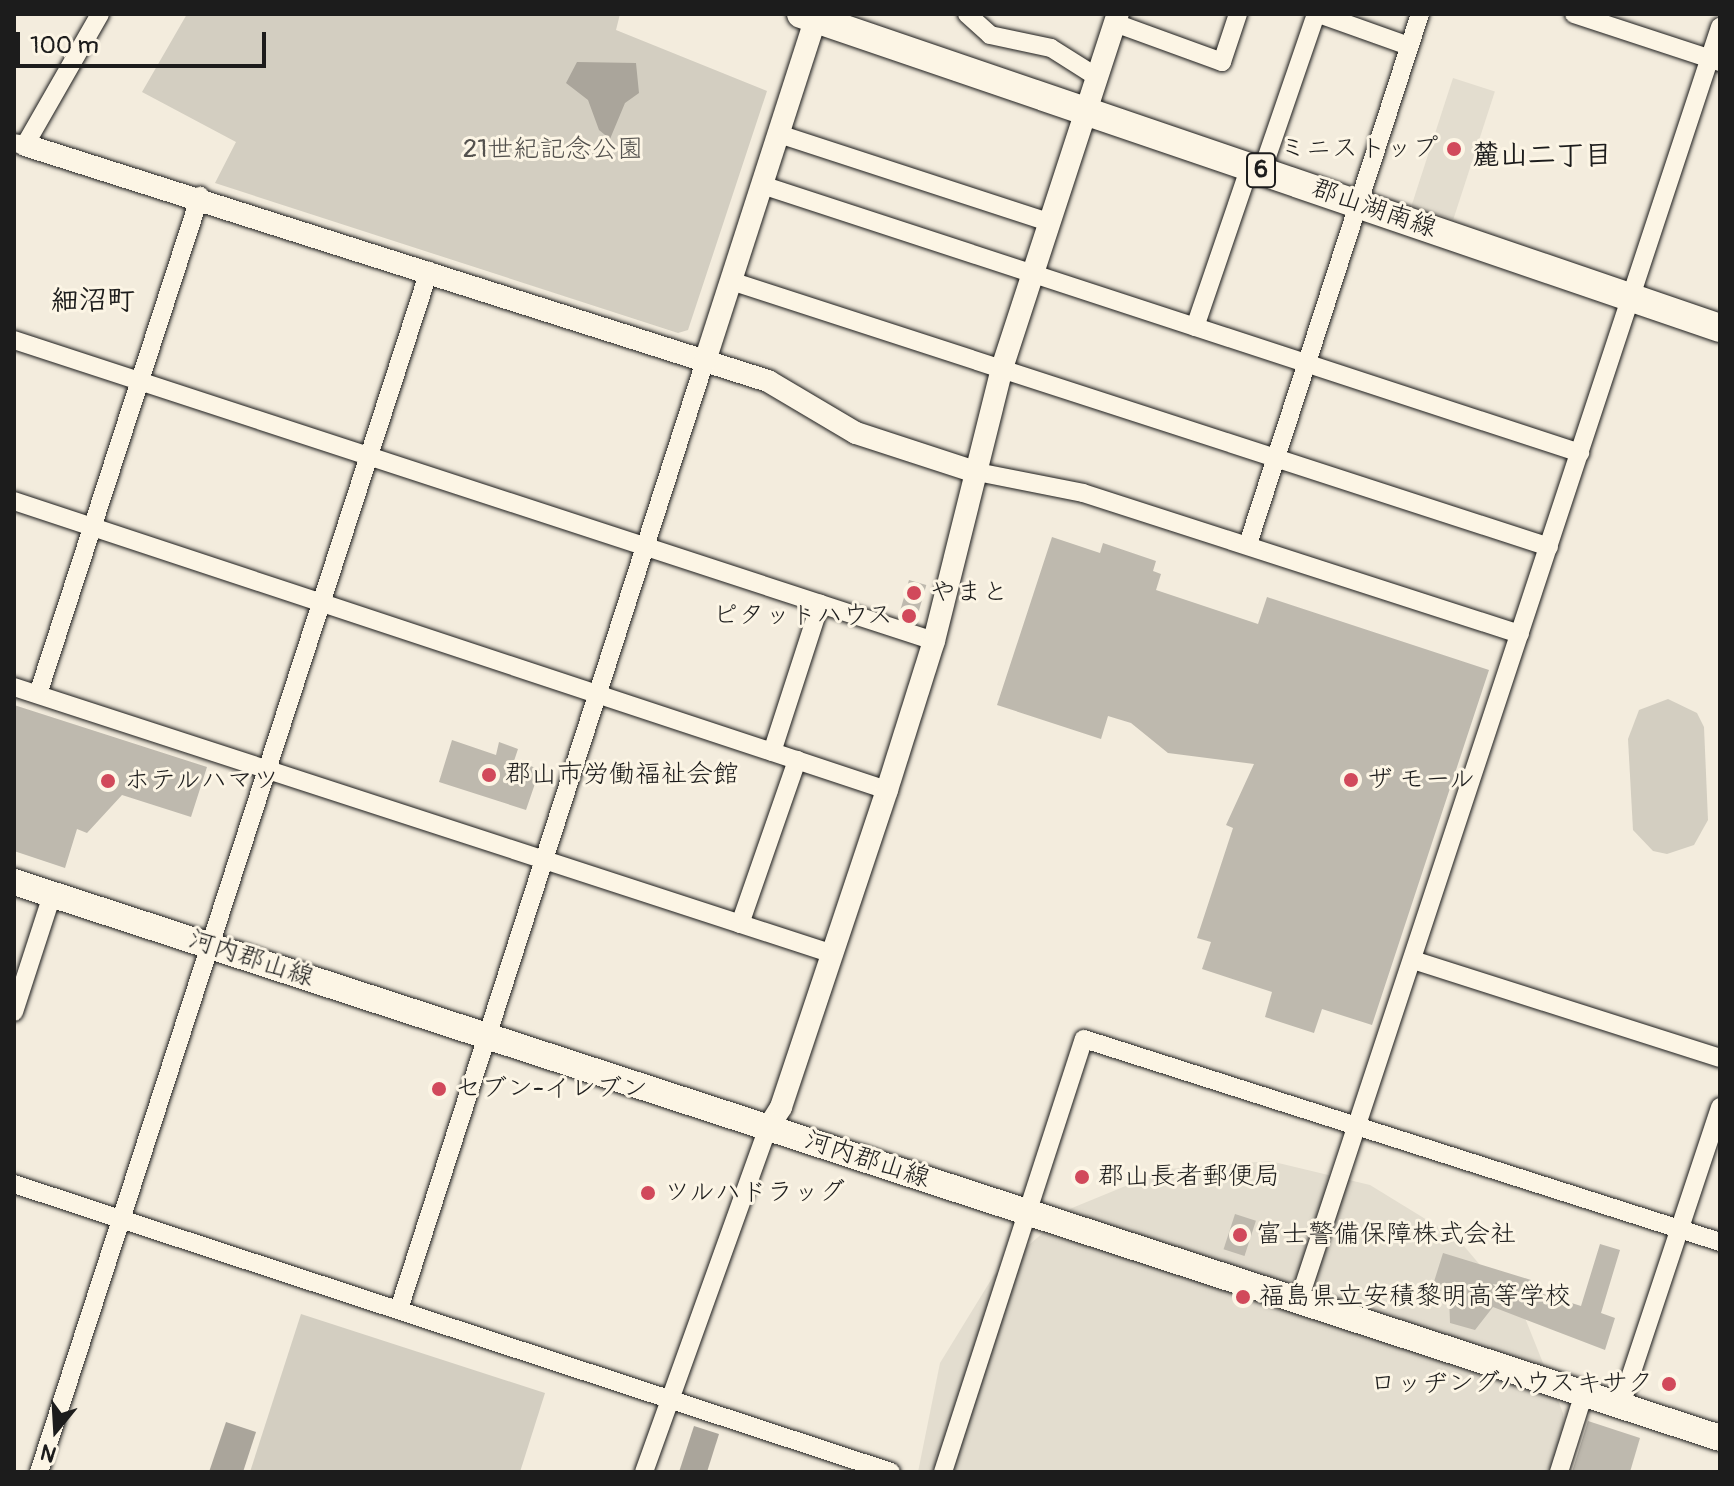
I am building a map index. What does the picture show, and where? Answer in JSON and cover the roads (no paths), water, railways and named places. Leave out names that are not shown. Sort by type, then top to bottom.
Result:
[{"type":"main road","name":"郡山湖南線","points":[[811,16],[1720,328]]},
{"type":"main road","name":"河内郡山線","points":[[14,882],[1720,1438]]},
{"type":"street","points":[[100,14],[19,144],[200,196],[768,381],[856,433],[972,471],[1083,493],[1520,634]]},
{"type":"street","points":[[967,14],[990,35],[1051,48],[1097,77]]},
{"type":"street","points":[[644,1472],[768,1128],[781,1107],[887,790],[934,641],[972,471],[1002,368],[1116,18],[1222,62],[1238,14]]},
{"type":"street","points":[[1195,327],[1317,14],[1409,46]]},
{"type":"street","points":[[1248,544],[1420,14]]},
{"type":"street","points":[[1574,14],[1715,60]]},
{"type":"street","points":[[399,1309],[779,134],[811,16]]},
{"type":"street","points":[[1299,1300],[1360,1124],[1630,297],[1715,60],[1720,27]]},
{"type":"street","points":[[779,134],[1049,222]]},
{"type":"street","points":[[762,185],[1580,453]]},
{"type":"street","points":[[38,694],[200,196]]},
{"type":"street","points":[[39,1472],[429,271]]},
{"type":"street","points":[[731,281],[1549,547]]},
{"type":"street","points":[[14,340],[934,641]]},
{"type":"street","points":[[14,501],[887,790]]},
{"type":"street","points":[[772,752],[820,604]]},
{"type":"street","points":[[14,687],[268,767],[833,954]]},
{"type":"street","points":[[740,924],[797,760]]},
{"type":"street","points":[[14,1012],[52,895]]},
{"type":"street","points":[[1413,960],[1720,1058]]},
{"type":"street","points":[[943,1472],[1084,1039],[1360,1124],[1720,1242]]},
{"type":"street","points":[[1621,1405],[1682,1229],[1720,1107]]},
{"type":"street","points":[[14,1184],[891,1472]]},
{"type":"street","points":[[1559,1472],[1584,1393]]},
{"type":"place","name":"ミニストップ","points":[[1454,149]]},
{"type":"place","name":"やまと","points":[[914,593]]},
{"type":"place","name":"ピタットハウス","points":[[909,616]]},
{"type":"place","name":"郡山市労働福祉会館","points":[[489,775]]},
{"type":"place","name":"ザ モール","points":[[1351,780]]},
{"type":"place","name":"ホテルハマツ","points":[[108,781]]},
{"type":"place","name":"セブン-イレブン","points":[[439,1089]]},
{"type":"place","name":"郡山長者郵便局","points":[[1082,1177]]},
{"type":"place","name":"ツルハドラッグ","points":[[648,1193]]},
{"type":"place","name":"富士警備保障株式会社","points":[[1240,1235]]},
{"type":"place","name":"福島県立安積黎明高等学校","points":[[1243,1297]]},
{"type":"place","name":"ロッヂングハウスキサク","points":[[1669,1384]]},
{"type":"district","name":"麓山二丁目","points":[[1542,156]]},
{"type":"district","name":"細沼町","points":[[93,301]]},
{"type":"park label","name":"21世紀記念公園","points":[[553,150]]}]
